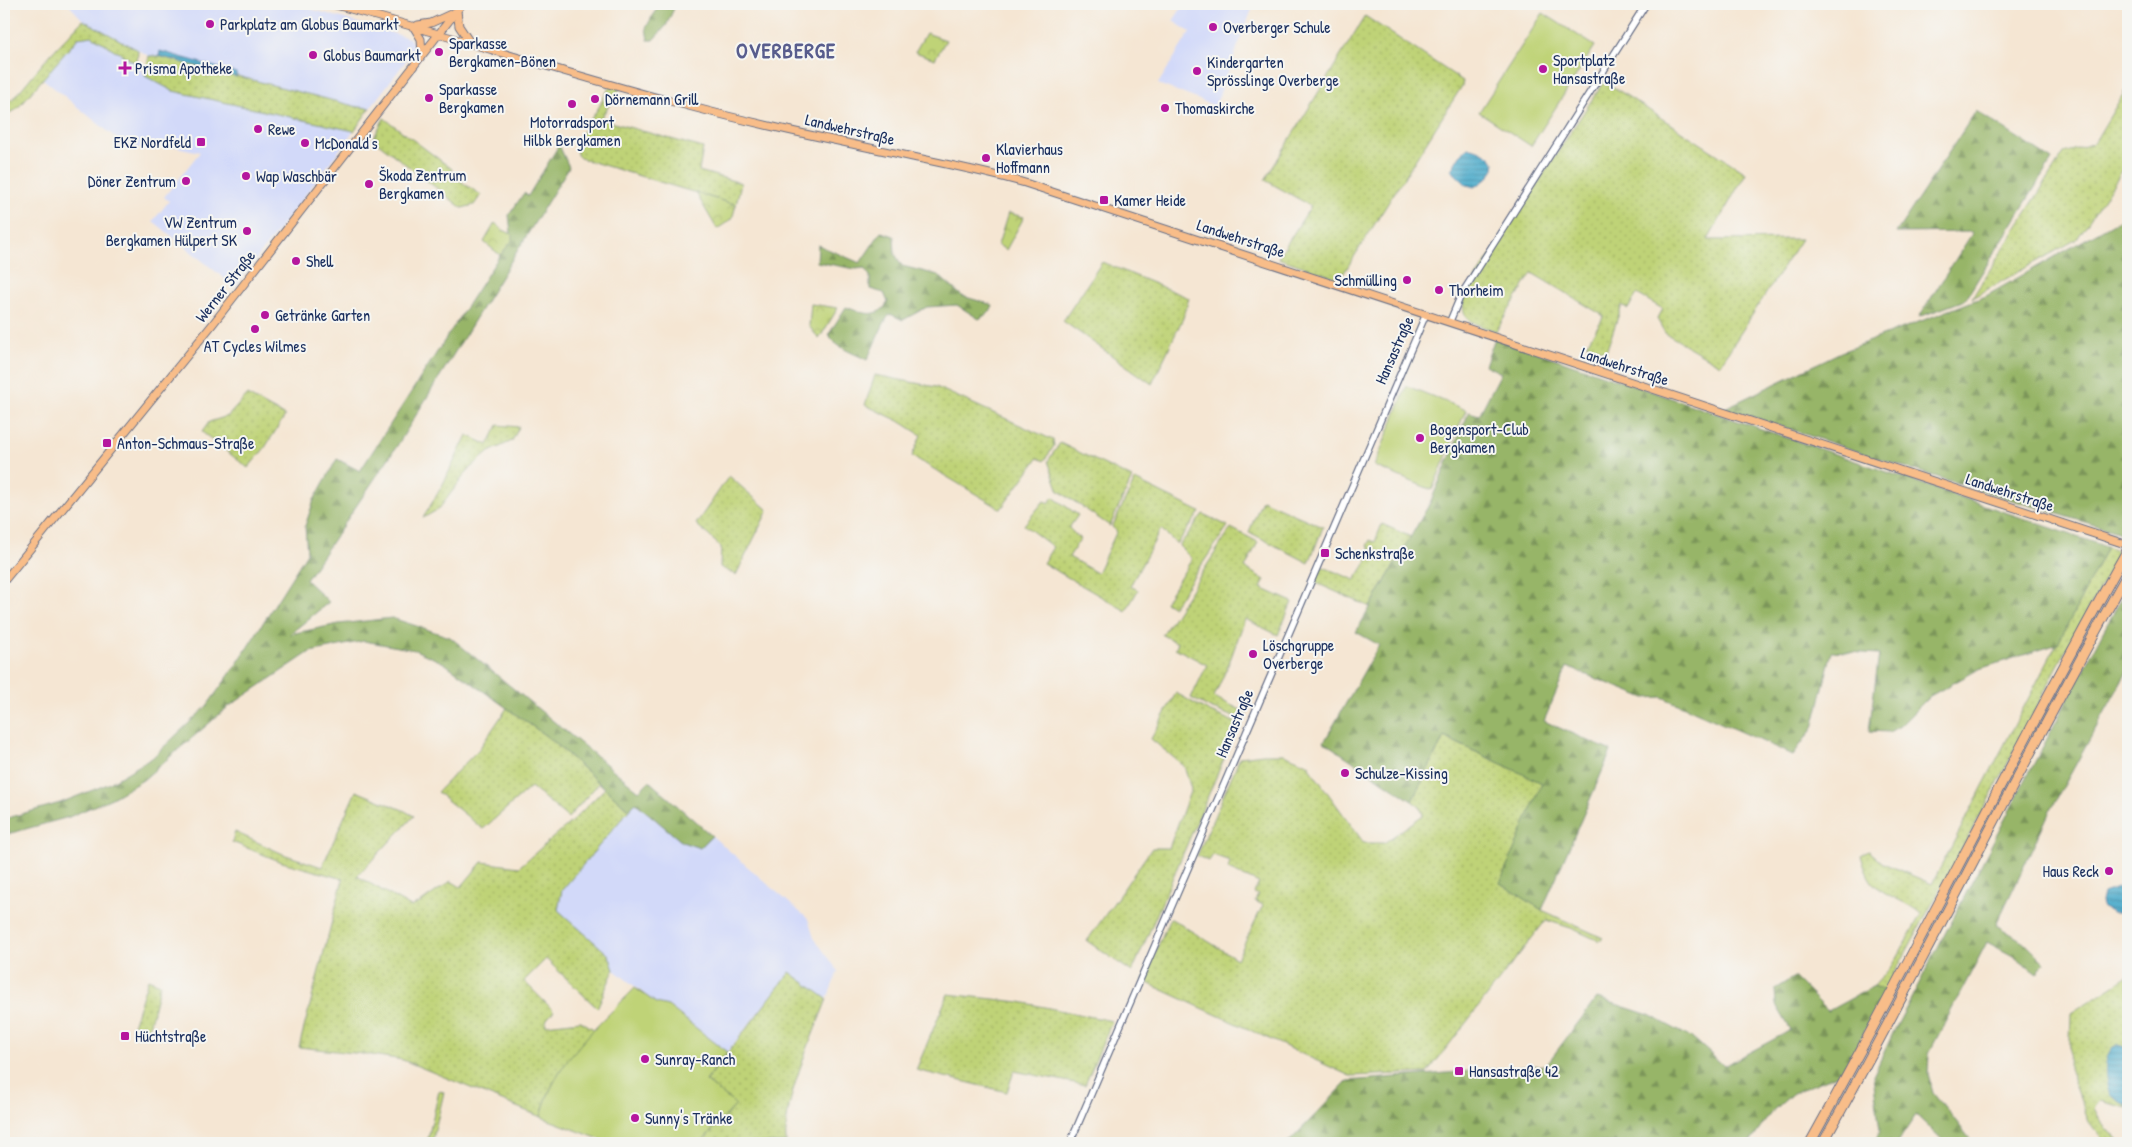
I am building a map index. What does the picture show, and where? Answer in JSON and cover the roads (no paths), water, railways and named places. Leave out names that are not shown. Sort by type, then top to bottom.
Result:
[{"type":"highway","points":[[1810,1143],[1902,975],[2091,616],[2128,550]]},
{"type":"highway","points":[[1823,1143],[1902,1001],[2058,702],[2128,573]]},
{"type":"main road","name":"Landwehrstraße","points":[[332,4],[413,25],[539,64],[670,101],[1011,179],[2128,545]]},
{"type":"main road","name":"Werner Straße","points":[[4,581],[212,326],[462,4]]},
{"type":"main road","points":[[422,56],[421,39],[413,25],[431,23],[457,11],[459,26],[470,42]]},
{"type":"street","points":[[1450,322],[1461,295],[1646,4]]},
{"type":"street","name":"Hansastraße","points":[[1070,1143],[1326,542],[1426,314]]},
{"type":"water","points":[[160,51],[236,73],[236,77],[159,56]]},
{"type":"water","points":[[1468,148],[1476,149],[1485,154],[1492,159],[1494,164],[1492,173],[1474,187],[1467,185],[1451,170],[1460,155]]},
{"type":"water","points":[[2128,884],[2128,913],[2112,913],[2102,907],[2103,893]]},
{"type":"water","points":[[2118,1045],[2128,1048],[2128,1106],[2110,1095],[2107,1083],[2107,1057],[2113,1047]]},
{"type":"place","name":"Parkplatz am Globus Baumarkt","points":[[210,24]]},
{"type":"place","name":"Overberger Schule","points":[[1213,27]]},
{"type":"place","name":"Sparkasse Bergkamen-Bönen","points":[[439,52]]},
{"type":"place","name":"Globus Baumarkt","points":[[313,55]]},
{"type":"place","name":"Prisma Apotheke","points":[[125,68]]},
{"type":"place","name":"Sportplatz Hansastraße","points":[[1543,69]]},
{"type":"place","name":"Kindergarten Sprösslinge Overberge","points":[[1197,71]]},
{"type":"place","name":"Sparkasse Bergkamen","points":[[429,98]]},
{"type":"place","name":"Dörnemann Grill","points":[[595,99]]},
{"type":"place","name":"Motorradsport Hilbk Bergkamen","points":[[572,104]]},
{"type":"place","name":"Thomaskirche","points":[[1165,108]]},
{"type":"place","name":"Rewe","points":[[258,129]]},
{"type":"place","name":"EKZ Nordfeld","points":[[201,142]]},
{"type":"place","name":"McDonald's","points":[[305,143]]},
{"type":"place","name":"Klavierhaus Hoffmann","points":[[986,158]]},
{"type":"place","name":"Wap Waschbär","points":[[246,176]]},
{"type":"place","name":"Döner Zentrum","points":[[186,181]]},
{"type":"place","name":"Škoda Zentrum Bergkamen","points":[[369,184]]},
{"type":"place","name":"Kamer Heide","points":[[1104,200]]},
{"type":"place","name":"VW Zentrum Bergkamen Hülpert SK","points":[[247,231]]},
{"type":"place","name":"Shell","points":[[296,261]]},
{"type":"place","name":"Schmülling","points":[[1407,280]]},
{"type":"place","name":"Thorheim","points":[[1439,290]]},
{"type":"place","name":"Getränke Garten","points":[[265,315]]},
{"type":"place","name":"AT Cycles Wilmes","points":[[255,329]]},
{"type":"place","name":"Bogensport-Club Bergkamen","points":[[1420,438]]},
{"type":"place","name":"Anton-Schmaus-Straße","points":[[107,443]]},
{"type":"place","name":"Schenkstraße","points":[[1325,553]]},
{"type":"place","name":"Löschgruppe Overberge","points":[[1253,654]]},
{"type":"place","name":"Schulze-Kissing","points":[[1345,773]]},
{"type":"place","name":"Haus Reck","points":[[2109,871]]},
{"type":"place","name":"Hüchtstraße","points":[[125,1036]]},
{"type":"place","name":"Sunray-Ranch","points":[[645,1059]]},
{"type":"place","name":"Hansastraße 42","points":[[1459,1071]]},
{"type":"place","name":"Sunny's Tränke","points":[[635,1118]]},
{"type":"district","name":"OVERBERGE","points":[[786,50]]}]
